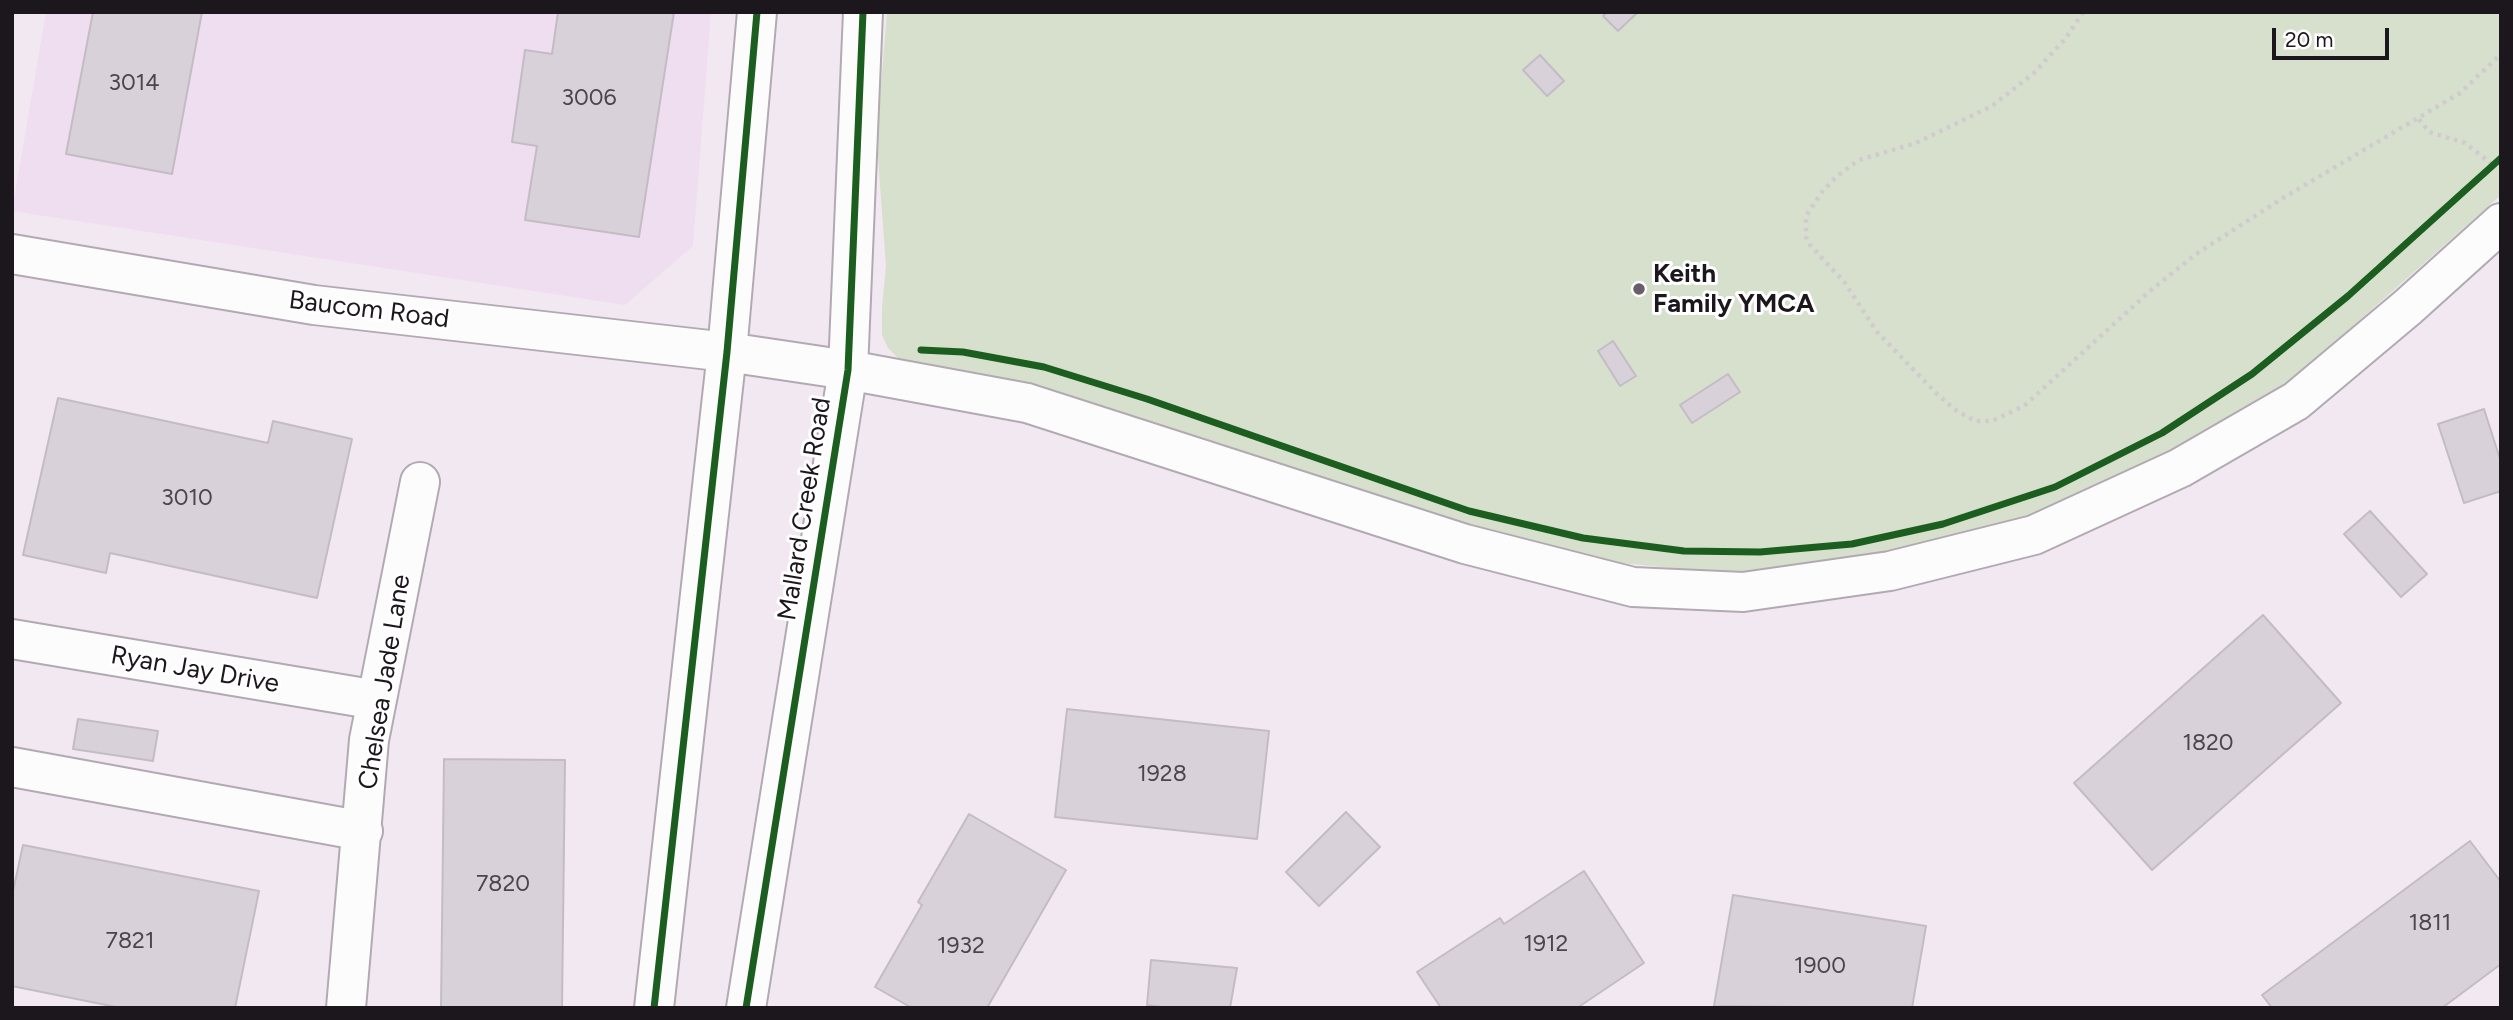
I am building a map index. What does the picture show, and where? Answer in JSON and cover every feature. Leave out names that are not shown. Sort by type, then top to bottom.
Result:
[{"type":"street","points":[[654,1008],[727,352],[757,12]]},
{"type":"street","name":"Mallard Creek Road","points":[[746,1008],[848,370],[863,12]]},
{"type":"street","name":"Baucom Road","points":[[12,254],[314,305],[727,352],[848,370],[1027,403],[1465,544],[1633,587],[1743,592],[1890,571],[2034,535],[2180,468],[2296,401],[2408,307],[2501,223]]},
{"type":"street","name":"Chelsea Jade Lane","points":[[346,1008],[369,740],[420,482]]},
{"type":"street","name":"Ryan Jay Drive","points":[[12,639],[377,701]]},
{"type":"street","points":[[12,767],[363,831]]},
{"type":"path","points":[[2083,12],[2066,38],[2034,73],[1992,106],[1916,142],[1859,160],[1836,177],[1806,216],[1806,237],[1810,245],[1844,283],[1878,332],[1936,393],[1954,409],[1975,421],[1992,421],[2024,406],[2150,290],[2196,254],[2283,198],[2419,119],[2469,86],[2501,54]]},
{"type":"path","points":[[2419,119],[2429,132],[2465,143],[2493,165]]},
{"type":"path","points":[[2482,175],[2501,158]]},
{"type":"shaded area","points":[[46,12],[711,12],[693,246],[625,305],[12,211]]},
{"type":"green space","name":"Keith Family YMCA","points":[[887,12],[2501,12],[2501,195],[2292,380],[2241,416],[2109,490],[1948,546],[1753,572],[1621,563],[1492,535],[908,365],[899,359],[888,348],[882,335],[886,266],[878,121]]},
{"type":"building","points":[[93,12],[202,12],[172,174],[66,154]]},
{"type":"building","points":[[558,12],[674,12],[639,237],[525,220],[537,146],[512,142],[525,50],[552,54]]},
{"type":"building","points":[[1607,12],[1638,12],[1618,31],[1603,16]]},
{"type":"building","points":[[1540,55],[1564,81],[1547,96],[1523,70]]},
{"type":"building","points":[[1613,341],[1636,376],[1620,386],[1598,351]]},
{"type":"building","points":[[1728,374],[1740,392],[1692,423],[1680,405]]},
{"type":"building","points":[[58,398],[268,443],[273,421],[352,439],[317,598],[110,553],[106,573],[23,555]]},
{"type":"building","points":[[2484,409],[2501,462],[2501,491],[2464,503],[2438,424]]},
{"type":"building","points":[[2370,511],[2427,574],[2401,597],[2344,534]]},
{"type":"building","points":[[2263,615],[2341,703],[2152,870],[2074,783]]},
{"type":"building","points":[[1067,709],[1269,731],[1257,839],[1055,817]]},
{"type":"building","points":[[78,719],[158,731],[153,761],[73,749]]},
{"type":"building","points":[[444,759],[565,760],[562,1008],[441,1008]]},
{"type":"building","points":[[1346,812],[1380,847],[1319,906],[1286,872]]},
{"type":"building","points":[[969,814],[1066,870],[987,1008],[912,1008],[875,987],[922,905],[918,902]]},
{"type":"building","points":[[2470,841],[2501,882],[2501,964],[2442,1008],[2272,1008],[2262,995]]},
{"type":"building","points":[[23,845],[259,891],[235,1008],[121,1008],[12,986],[12,896]]},
{"type":"building","points":[[1584,871],[1644,963],[1577,1008],[1441,1008],[1417,972],[1500,918],[1504,924]]},
{"type":"building","points":[[1733,895],[1926,926],[1912,1008],[1714,1006]]},
{"type":"building","points":[[1151,960],[1237,968],[1230,1008],[1168,1008],[1147,1005]]},
{"type":"cycle path","points":[[654,1008],[727,352],[757,12]]},
{"type":"cycle path","points":[[746,1008],[848,370],[863,12]]},
{"type":"cycle path","points":[[921,350],[963,352],[1044,367],[1147,399],[1469,511],[1583,538],[1684,551],[1760,552],[1852,544],[1943,524],[2055,487],[2162,433],[2252,374],[2348,296],[2501,158]]},
{"type":"place","name":"Keith Family YMCA","points":[[1639,289]]}]
